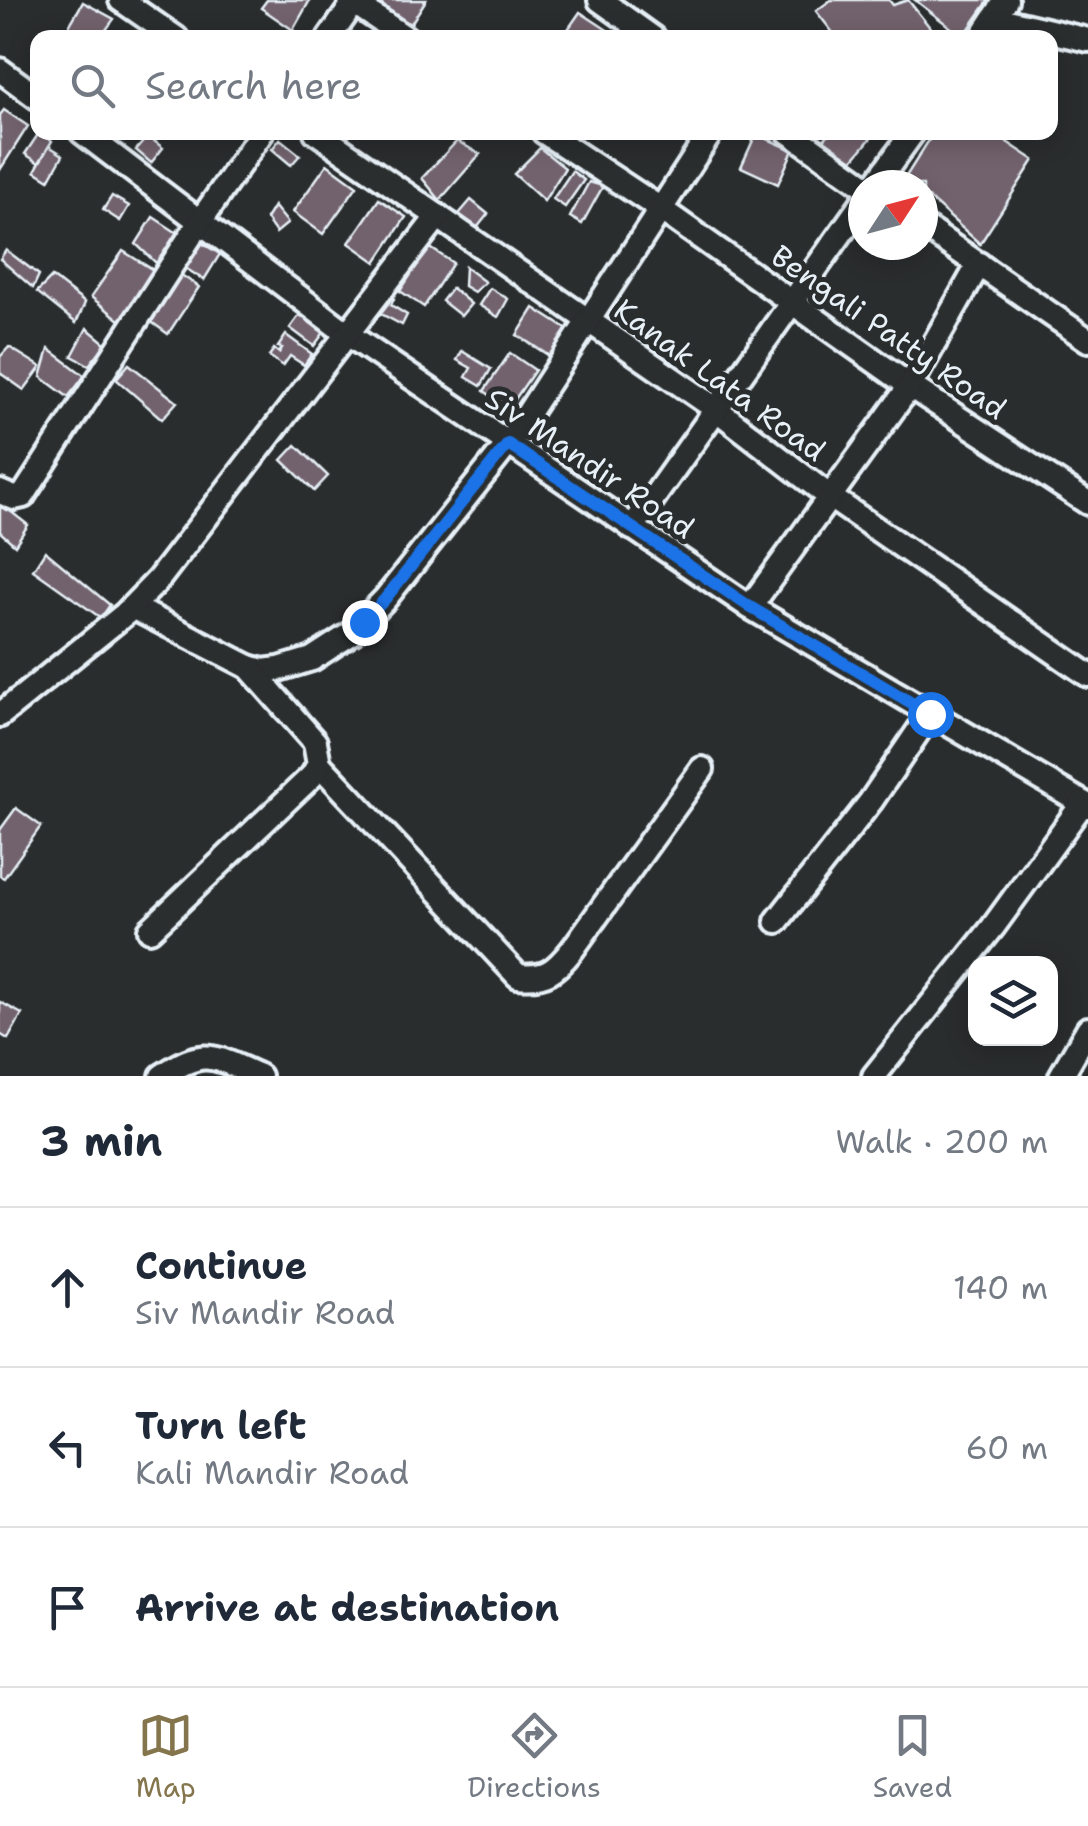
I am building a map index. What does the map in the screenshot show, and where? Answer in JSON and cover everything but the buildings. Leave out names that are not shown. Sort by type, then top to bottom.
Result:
[{"type":"street","points":[[121,0],[164,30]]},
{"type":"street","points":[[600,0],[642,30]]},
{"type":"street","points":[[334,30],[353,1],[395,30]]},
{"type":"street","points":[[986,30],[1000,9],[1088,40]]},
{"type":"street","points":[[0,70],[30,92]]},
{"type":"street","name":"Siv Mandir Road","points":[[93,140],[349,335],[632,528],[750,607],[1085,805]]},
{"type":"street","points":[[0,492],[14,498],[23,496],[256,140]]},
{"type":"street","name":"Kanak Lata Road","points":[[328,140],[716,409],[830,497],[1088,675]]},
{"type":"street","name":"Bengali Patty Road","points":[[556,140],[910,386],[1088,503]]},
{"type":"street","points":[[132,607],[263,671],[312,659],[352,632],[385,599],[508,444],[705,140]]},
{"type":"street","points":[[800,140],[848,174]]},
{"type":"street","points":[[886,170],[907,140]]},
{"type":"street","points":[[0,715],[132,607],[158,580],[438,216]]},
{"type":"street","points":[[632,528],[848,223]]},
{"type":"street","points":[[938,236],[1088,340]]},
{"type":"street","points":[[750,607],[910,386],[978,264]]},
{"type":"street","points":[[249,667],[315,742],[319,764],[518,976],[537,978],[562,962],[702,769]]},
{"type":"street","points":[[777,920],[871,801],[930,714]]},
{"type":"street","points":[[150,930],[312,776],[319,764]]},
{"type":"street","points":[[874,1076],[994,927],[1085,805]]},
{"type":"street","points":[[1062,1076],[1088,1029]]},
{"type":"street","points":[[162,1076],[182,1062],[204,1056],[259,1076]]},
{"type":"route","points":[[364,622],[508,444],[750,607],[930,714]]}]
